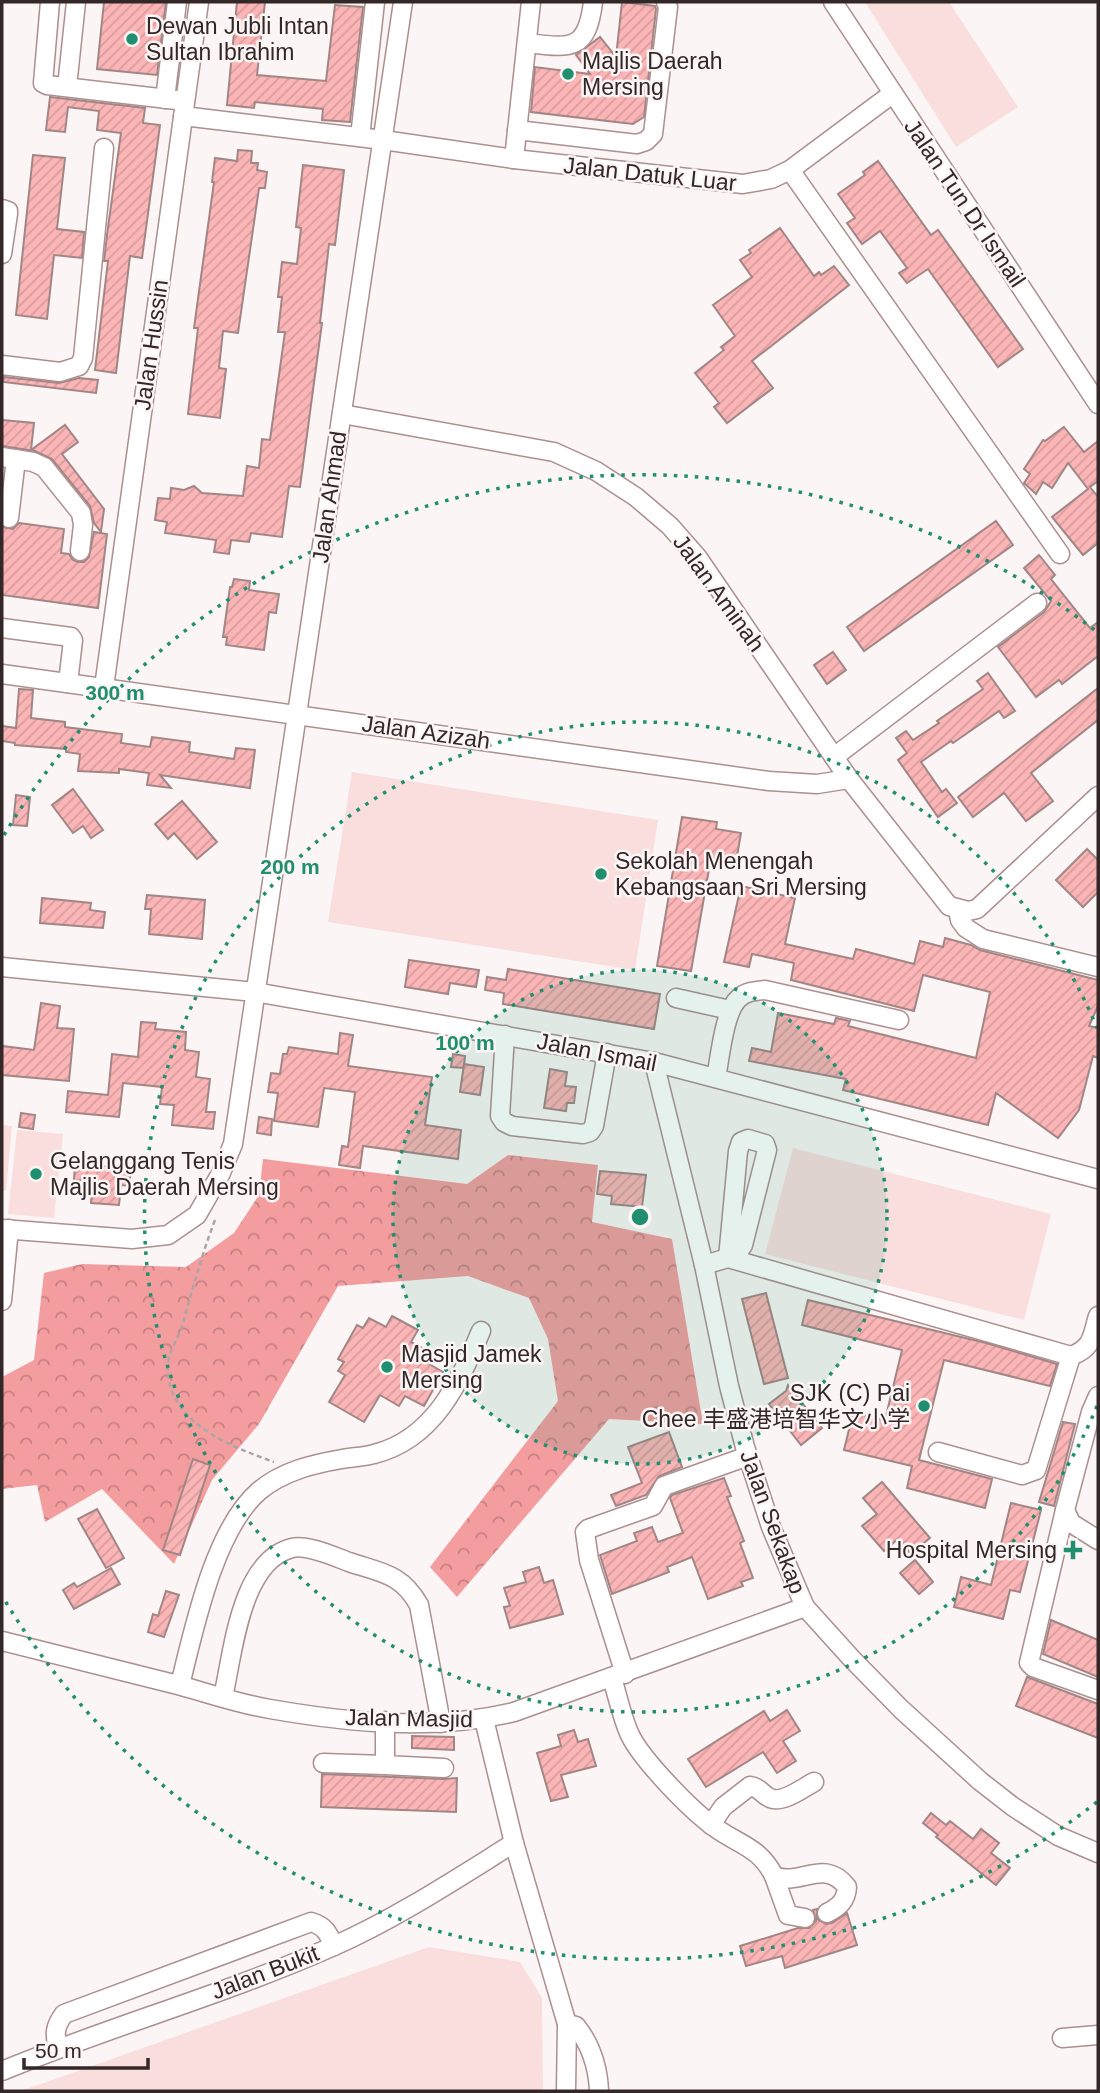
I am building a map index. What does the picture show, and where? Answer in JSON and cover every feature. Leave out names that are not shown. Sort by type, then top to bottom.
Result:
[{"type":"street","points":[[50,2],[42,79],[47,85],[67,88],[76,2]]},
{"type":"street","points":[[165,99],[177,2]]},
{"type":"street","name":"Jalan Hussin","points":[[104,687],[199,2]]},
{"type":"street","points":[[360,137],[375,2]]},
{"type":"street","name":"Jalan Ahmad","points":[[5,1229],[132,1239],[168,1235],[197,1215],[220,1175],[233,1144],[403,2]]},
{"type":"street","points":[[514,159],[531,2]]},
{"type":"street","points":[[527,43],[565,47],[573,44],[589,28],[593,2]]},
{"type":"street","points":[[517,130],[636,144],[646,141],[653,134],[668,7],[666,2]]},
{"type":"street","name":"Jalan Tun Dr Ismail","points":[[833,2],[1098,404]]},
{"type":"street","name":"Jalan Datuk Luar","points":[[67,88],[165,99],[184,109],[360,137],[514,159],[727,184],[756,183],[790,170],[892,94]]},
{"type":"street","points":[[2,365],[61,372],[79,366],[83,358],[104,148]]},
{"type":"street","points":[[790,170],[1060,554]]},
{"type":"street","points":[[2,209],[8,211],[2,254]]},
{"type":"street","name":"Jalan Aminah","points":[[342,414],[554,453],[596,471],[636,496],[670,526],[698,558],[849,779],[949,906],[958,910],[960,920],[966,928],[983,939],[1098,967]]},
{"type":"street","points":[[9,518],[9,458],[44,467],[81,513],[83,525],[80,551]]},
{"type":"street","points":[[834,757],[1037,603]]},
{"type":"street","points":[[2,628],[71,637],[73,640],[68,683]]},
{"type":"street","name":"Jalan Azizah","points":[[2,674],[769,781],[817,783],[849,779]]},
{"type":"street","points":[[958,910],[977,909],[1098,796]]},
{"type":"street","name":"Jalan Ismail","points":[[2,967],[256,992],[607,1053],[716,1078],[1098,1180]]},
{"type":"street","points":[[716,1078],[730,1010],[738,998],[750,991],[765,990],[899,1020]]},
{"type":"street","points":[[676,998],[730,1010]]},
{"type":"street","points":[[505,1035],[500,1116],[512,1126],[583,1134],[590,1132],[594,1126],[607,1053]]},
{"type":"street","name":"Jalan Sekakap","points":[[653,1062],[748,1456],[771,1527],[806,1608],[901,1709],[981,1780],[1012,1806],[1058,1836],[1098,1853]]},
{"type":"street","points":[[704,1265],[728,1258],[737,1254],[743,1245],[767,1150],[765,1144],[757,1140],[748,1139],[741,1142],[738,1151],[728,1258]]},
{"type":"street","points":[[2,1301],[5,1229]]},
{"type":"street","points":[[728,1258],[1071,1356],[1089,1346],[1098,1316]]},
{"type":"street","points":[[180,1685],[193,1631],[222,1545],[237,1517],[257,1493],[276,1478],[296,1470],[375,1454],[396,1446],[425,1428],[461,1379],[481,1331]]},
{"type":"street","points":[[938,1452],[1023,1475],[1035,1470],[1071,1356]]},
{"type":"street","points":[[1098,1396],[1091,1412],[1065,1510],[1029,1662],[1033,1667],[1098,1690]]},
{"type":"street","points":[[748,1456],[664,1486],[653,1506],[588,1529],[589,1560],[630,1736],[666,1783],[710,1825],[754,1850],[766,1860],[789,1915],[805,1918]]},
{"type":"street","points":[[1065,1510],[1071,1523],[1098,1540]]},
{"type":"street","points":[[223,1697],[249,1590],[269,1563],[294,1547],[321,1552],[400,1580],[411,1590],[419,1605],[441,1723]]},
{"type":"street","name":"Jalan Masjid","points":[[2,1640],[268,1709],[321,1716],[441,1723],[484,1719],[514,1712],[806,1608]]},
{"type":"street","points":[[484,1719],[513,1843],[567,2024],[566,2091]]},
{"type":"street","points":[[385,1721],[385,1765]]},
{"type":"street","points":[[323,1763],[444,1768]]},
{"type":"street","points":[[710,1825],[723,1807],[750,1786],[758,1787],[771,1799],[779,1800],[814,1782]]},
{"type":"street","name":"Jalan Bukit","points":[[2,2071],[334,1946],[434,1893],[513,1843]]},
{"type":"street","points":[[774,1876],[783,1880],[828,1872],[839,1877],[847,1887],[847,1895],[840,1907],[827,1913]]},
{"type":"street","points":[[58,2048],[54,2036],[57,2024],[64,2014],[311,1922],[321,1925],[334,1946]]},
{"type":"street","points":[[567,2024],[576,2026],[588,2044],[597,2068],[599,2091]]},
{"type":"street","points":[[1062,2038],[1098,2035]]},
{"type":"path","points":[[217,1215],[197,1269],[180,1337],[168,1360],[169,1384],[181,1405],[199,1427],[226,1444],[296,1470]]},
{"type":"shaded area","points":[[865,2],[949,2],[1018,107],[956,147]]},
{"type":"shaded area","points":[[352,772],[658,820],[635,970],[328,922]]},
{"type":"shaded area","points":[[2,1125],[12,1126],[6,1191],[2,1190]]},
{"type":"shaded area","name":"Gelanggang Tenis Majlis Daerah Mersing","points":[[17,1130],[63,1134],[54,1218],[8,1214]]},
{"type":"shaded area","points":[[793,1148],[1051,1214],[1024,1320],[765,1254]]},
{"type":"shaded area","points":[[429,1947],[520,1962],[542,1998],[543,2091],[21,2091]]},
{"type":"green space","points":[[508,1155],[598,1165],[592,1222],[672,1239],[703,1424],[609,1419],[457,1597],[430,1567],[558,1401],[548,1339],[529,1298],[468,1276],[338,1286],[259,1424],[212,1480],[174,1564],[102,1489],[45,1522],[37,1485],[2,1489],[2,1377],[34,1360],[44,1273],[82,1264],[186,1267],[234,1233],[259,1195],[263,1159],[467,1184]]},
{"type":"building","name":"Dewan Jubli Intan Sultan Ibrahim","points":[[104,2],[166,2],[157,75],[97,69]]},
{"type":"building","points":[[237,2],[265,2],[257,75],[326,81],[335,5],[363,7],[350,122],[322,120],[323,109],[255,102],[254,108],[227,105]]},
{"type":"building","points":[[622,2],[655,6],[656,9],[644,117],[633,124],[531,112],[535,67],[590,74],[576,55],[600,37],[616,57]]},
{"type":"building","points":[[50,97],[145,108],[143,123],[160,125],[142,258],[130,256],[116,373],[95,370],[108,261],[104,261],[121,133],[97,130],[99,111],[68,107],[65,132],[46,130]]},
{"type":"building","points":[[238,150],[252,151],[251,163],[258,163],[257,170],[267,172],[265,188],[259,188],[238,333],[223,331],[219,368],[226,369],[220,418],[188,414],[198,328],[194,328],[215,158],[237,161]]},
{"type":"building","points":[[33,155],[65,158],[57,229],[84,232],[82,258],[54,255],[47,319],[16,315]]},
{"type":"building","points":[[878,161],[931,235],[938,230],[1023,349],[998,367],[928,269],[907,283],[899,273],[907,268],[880,231],[862,244],[847,223],[855,218],[838,194],[865,175],[863,172]]},
{"type":"building","points":[[303,165],[344,170],[335,245],[329,244],[322,323],[300,487],[289,486],[282,537],[251,533],[249,542],[231,540],[229,554],[214,552],[216,540],[165,533],[167,522],[155,520],[158,498],[170,499],[171,488],[184,490],[194,486],[202,493],[243,496],[247,466],[259,468],[262,439],[270,440],[285,332],[278,332],[282,262],[297,264],[301,228],[296,227]]},
{"type":"building","points":[[780,228],[814,276],[819,272],[821,275],[834,266],[849,285],[752,361],[773,388],[727,423],[714,407],[719,403],[695,373],[724,350],[721,347],[735,336],[713,305],[752,277],[740,260],[751,253],[749,250]]},
{"type":"building","points":[[4,377],[59,383],[79,378],[98,380],[96,393],[3,382]]},
{"type":"building","points":[[2,420],[34,423],[31,450],[65,425],[78,442],[62,454],[104,509],[101,532],[94,523],[90,506],[52,459],[35,451],[2,446]]},
{"type":"building","points":[[1064,427],[1084,452],[1098,441],[1098,481],[1090,487],[1098,497],[1098,543],[1083,555],[1052,517],[1088,489],[1068,463],[1052,488],[1043,482],[1036,494],[1024,483],[1030,474],[1024,469],[1043,440]]},
{"type":"building","points":[[996,521],[1013,545],[864,651],[847,627]]},
{"type":"building","points":[[19,523],[64,529],[61,553],[69,554],[78,562],[84,562],[89,557],[94,532],[107,534],[98,608],[2,595],[2,527],[13,529]]},
{"type":"building","points":[[1039,555],[1055,575],[1051,579],[1090,628],[1098,622],[1098,656],[1062,684],[1059,680],[1036,697],[998,647],[1044,612],[1051,601],[1024,568]]},
{"type":"building","points":[[234,579],[250,581],[249,590],[279,594],[276,613],[269,612],[264,650],[226,645],[227,637],[223,637],[230,587]]},
{"type":"building","points":[[833,652],[846,670],[827,684],[814,665]]},
{"type":"building","points":[[988,673],[1015,711],[1004,718],[999,711],[921,762],[942,792],[946,789],[957,803],[938,817],[898,760],[907,753],[896,738],[906,731],[913,740],[939,723],[937,721],[983,689],[977,681]]},
{"type":"building","points":[[1098,688],[1098,720],[1031,773],[1053,801],[1026,821],[1004,793],[973,817],[958,797]]},
{"type":"building","points":[[19,689],[33,690],[31,718],[65,722],[65,727],[122,734],[121,743],[150,747],[152,737],[190,742],[189,752],[234,759],[236,748],[255,750],[250,788],[160,775],[171,788],[147,785],[149,773],[119,769],[119,773],[78,771],[80,754],[66,752],[66,749],[15,745],[2,741],[2,726],[16,728]]},
{"type":"building","points":[[73,789],[103,830],[91,838],[83,826],[73,833],[52,805]]},
{"type":"building","points":[[16,795],[30,797],[27,826],[13,825]]},
{"type":"building","points":[[182,801],[217,842],[197,859],[174,833],[168,839],[155,824]]},
{"type":"building","points":[[682,817],[717,822],[716,829],[741,833],[736,862],[711,858],[691,971],[657,966]]},
{"type":"building","points":[[1087,849],[1098,860],[1098,892],[1083,907],[1056,880]]},
{"type":"building","points":[[741,886],[795,898],[785,944],[853,959],[856,949],[914,964],[920,941],[943,947],[945,938],[980,950],[1098,980],[1098,1006],[1089,1026],[1098,1028],[1098,1058],[1093,1056],[1079,1110],[1058,1138],[996,1093],[988,1125],[843,1090],[846,1079],[749,1061],[752,1048],[771,1052],[778,1013],[834,1024],[836,1018],[850,1021],[848,1026],[976,1058],[990,992],[923,975],[914,1011],[791,980],[794,963],[752,954],[749,967],[724,962]]},
{"type":"building","points":[[147,895],[205,900],[202,939],[149,934],[151,909],[145,909]]},
{"type":"building","points":[[42,898],[91,903],[90,910],[105,912],[103,928],[40,923]]},
{"type":"building","points":[[409,960],[479,970],[476,987],[450,983],[448,994],[405,987]]},
{"type":"building","points":[[508,969],[660,994],[654,1029],[503,1004],[504,993],[485,990],[487,977],[506,980]]},
{"type":"building","points":[[41,1003],[60,1006],[57,1028],[74,1029],[69,1081],[2,1075],[2,1046],[34,1050]]},
{"type":"building","points":[[141,1022],[156,1023],[155,1029],[186,1032],[185,1050],[199,1052],[196,1077],[210,1079],[206,1112],[215,1112],[213,1129],[172,1125],[174,1105],[160,1104],[162,1087],[123,1083],[119,1117],[66,1112],[68,1091],[108,1095],[112,1054],[138,1057]]},
{"type":"building","points":[[340,1033],[353,1035],[348,1066],[432,1077],[425,1125],[461,1130],[458,1159],[363,1146],[360,1168],[339,1165],[342,1146],[348,1147],[355,1092],[324,1088],[318,1127],[274,1121],[278,1093],[268,1092],[271,1073],[280,1074],[283,1054],[287,1054],[289,1047],[338,1054]]},
{"type":"building","points":[[453,1054],[465,1056],[464,1068],[451,1067]]},
{"type":"building","points":[[464,1064],[484,1067],[480,1095],[460,1092]]},
{"type":"building","points":[[550,1069],[567,1072],[565,1086],[576,1087],[574,1103],[567,1103],[566,1111],[544,1108]]},
{"type":"building","points":[[21,1113],[35,1115],[33,1129],[19,1127]]},
{"type":"building","points":[[259,1117],[272,1119],[271,1135],[257,1133]]},
{"type":"building","points":[[75,1163],[131,1169],[129,1186],[121,1185],[119,1205],[91,1203],[93,1182],[74,1180]]},
{"type":"building","points":[[600,1171],[646,1175],[642,1207],[611,1204],[612,1196],[597,1194]]},
{"type":"building","points":[[766,1293],[788,1378],[764,1384],[742,1299]]},
{"type":"building","points":[[808,1300],[986,1343],[1057,1364],[1050,1386],[944,1360],[919,1460],[992,1479],[985,1508],[907,1488],[912,1466],[844,1450],[853,1413],[885,1420],[902,1350],[802,1325]]},
{"type":"building","name":"Masjid Jamek Mersing","points":[[392,1316],[418,1330],[411,1342],[430,1352],[424,1361],[443,1372],[424,1406],[405,1396],[399,1406],[380,1395],[364,1422],[329,1402],[345,1375],[338,1371],[344,1362],[338,1359],[357,1325],[363,1328],[369,1318],[386,1327]]},
{"type":"building","points":[[788,1385],[822,1428],[801,1445],[769,1404],[786,1391]]},
{"type":"building","points":[[1063,1422],[1075,1424],[1054,1506],[1039,1502]]},
{"type":"building","points":[[669,1432],[682,1467],[659,1476],[646,1495],[616,1506],[611,1495],[642,1483],[628,1447]]},
{"type":"building","points":[[193,1459],[210,1465],[180,1555],[163,1550]]},
{"type":"building","points":[[724,1478],[731,1496],[727,1497],[744,1541],[740,1543],[753,1578],[741,1582],[743,1586],[708,1599],[692,1557],[667,1567],[669,1572],[612,1594],[600,1555],[637,1541],[634,1533],[652,1527],[658,1542],[683,1533],[670,1498],[672,1495]]},
{"type":"building","points":[[882,1482],[930,1538],[911,1554],[898,1539],[884,1551],[862,1526],[877,1514],[863,1498]]},
{"type":"building","points":[[1011,1503],[1041,1510],[1020,1592],[1010,1590],[1003,1619],[954,1607],[961,1577],[991,1585]]},
{"type":"building","points":[[97,1509],[124,1558],[106,1568],[78,1519]]},
{"type":"building","points":[[915,1560],[933,1582],[919,1594],[900,1573]]},
{"type":"building","points":[[539,1567],[544,1583],[553,1580],[563,1614],[510,1628],[504,1607],[510,1606],[504,1588],[526,1582],[523,1572]]},
{"type":"building","points":[[111,1568],[120,1584],[74,1609],[63,1590],[74,1583],[77,1587]]},
{"type":"building","points":[[166,1591],[179,1595],[164,1637],[148,1632],[153,1614],[158,1616]]},
{"type":"building","points":[[1051,1620],[1098,1640],[1098,1677],[1043,1654]]},
{"type":"building","points":[[1027,1677],[1098,1704],[1098,1738],[1016,1706]]},
{"type":"building","points":[[787,1710],[800,1731],[783,1741],[796,1761],[777,1773],[763,1752],[706,1787],[688,1759],[764,1711],[770,1721]]},
{"type":"building","points":[[574,1730],[578,1742],[588,1739],[596,1766],[561,1775],[568,1797],[551,1801],[537,1753],[561,1746],[558,1735]]},
{"type":"building","points":[[412,1736],[454,1737],[454,1750],[412,1748]]},
{"type":"building","points":[[322,1774],[457,1778],[456,1812],[321,1807]]},
{"type":"building","points":[[931,1813],[946,1825],[950,1821],[973,1839],[981,1829],[999,1843],[991,1853],[1010,1868],[996,1885],[936,1837],[938,1835],[923,1823]]},
{"type":"building","points":[[817,1909],[817,1919],[826,1924],[847,1913],[857,1945],[785,1968],[782,1956],[746,1966],[740,1946],[798,1928],[809,1928],[816,1921],[813,1910]]},
{"type":"place","name":"Dewan Jubli Intan Sultan Ibrahim","points":[[132,39]]},
{"type":"place","name":"Majlis Daerah Mersing","points":[[568,74]]},
{"type":"place","name":"Sekolah Menengah Kebangsaan Sri Mersing","points":[[601,874]]},
{"type":"place","name":"Gelanggang Tenis Majlis Daerah Mersing","points":[[36,1174]]},
{"type":"place","name":"Masjid Jamek Mersing","points":[[387,1367]]},
{"type":"place","name":"SJK (C) Pai Chee 丰盛港培智华文小学","points":[[924,1406]]},
{"type":"place","name":"Hospital Mersing","points":[[1073,1550]]}]
